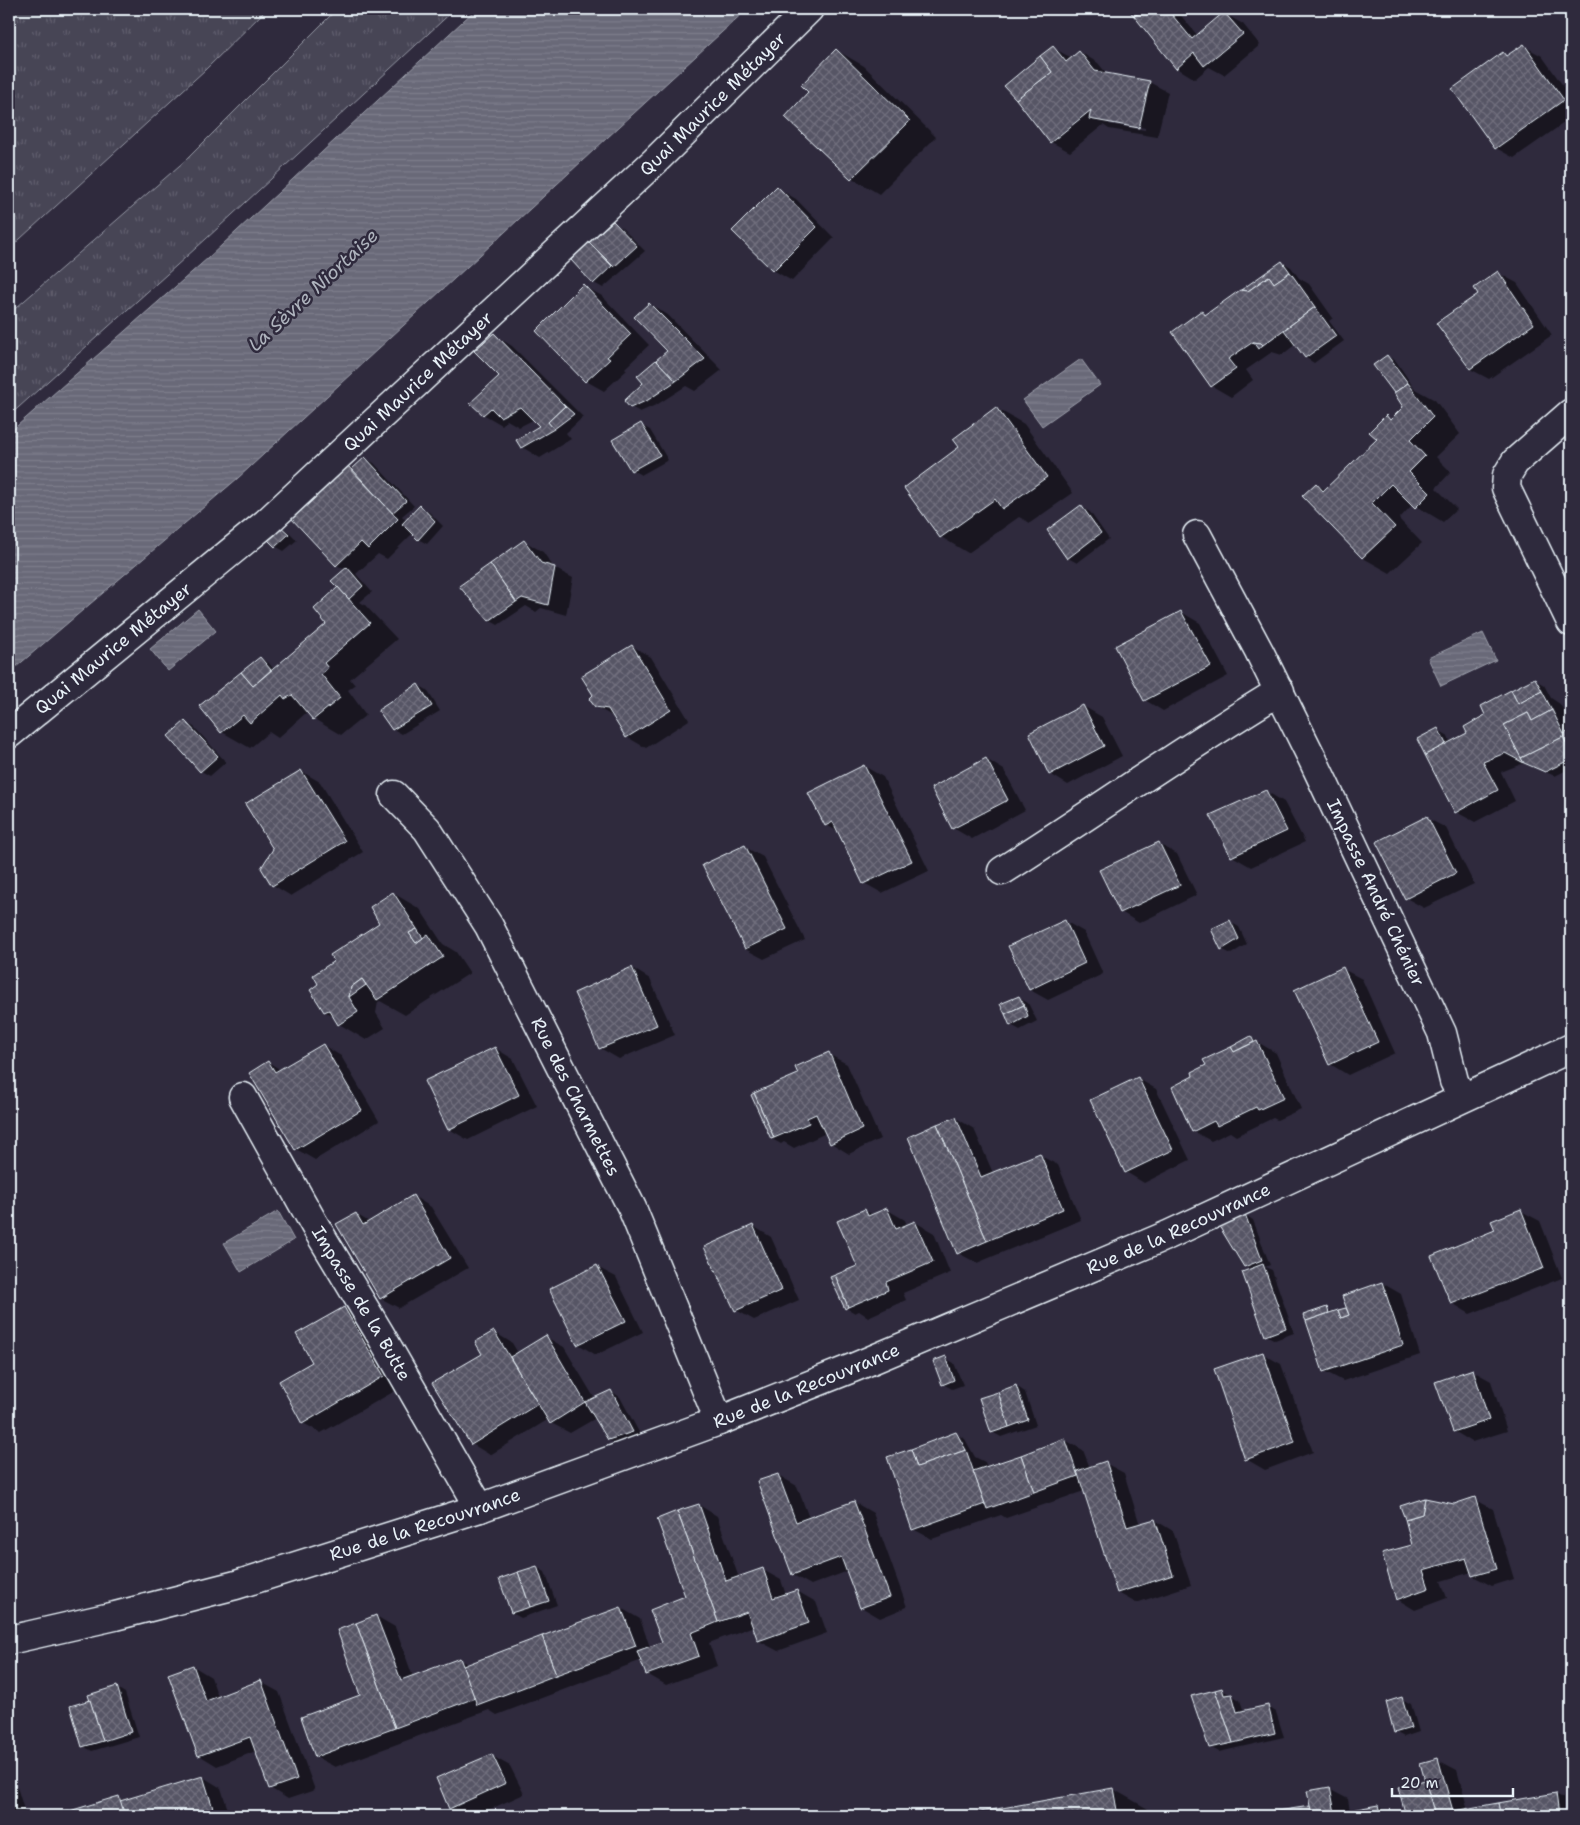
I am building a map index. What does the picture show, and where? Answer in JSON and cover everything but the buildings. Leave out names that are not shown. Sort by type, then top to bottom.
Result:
[{"type":"street","name":"Quai Maurice Métayer","points":[[9,734],[266,523],[655,161],[809,9]]},
{"type":"street","points":[[1571,413],[1515,462],[1507,475],[1506,488],[1571,622]]},
{"type":"street","name":"Impasse André Chénier","points":[[1197,535],[1280,692],[1442,1032],[1454,1081],[1462,1098]]},
{"type":"street","points":[[1002,871],[1225,725],[1280,692]]},
{"type":"street","name":"Rue des Charmettes","points":[[394,796],[427,829],[489,926],[632,1208],[720,1421]]},
{"type":"street","name":"Rue de la Recouvrance","points":[[9,1640],[116,1616],[236,1584],[480,1508],[720,1421],[855,1367],[1168,1235],[1571,1048]]},
{"type":"street","name":"Impasse de la Butte","points":[[243,1097],[314,1224],[480,1508]]},
{"type":"green space","points":[[9,9],[267,9],[205,70],[9,249]]},
{"type":"green space","points":[[337,9],[455,9],[206,239],[9,416],[9,314],[187,159]]},
{"type":"water","name":"La Sèvre Niortaise","points":[[476,9],[747,9],[238,478],[9,673],[9,433],[208,258]]},
{"type":"water","points":[[1081,359],[1100,385],[1042,426],[1023,400]]},
{"type":"water","points":[[198,609],[216,631],[168,671],[150,649]]},
{"type":"water","points":[[1483,633],[1496,660],[1441,686],[1428,658]]},
{"type":"water","points":[[278,1211],[294,1240],[241,1272],[224,1243]]}]
